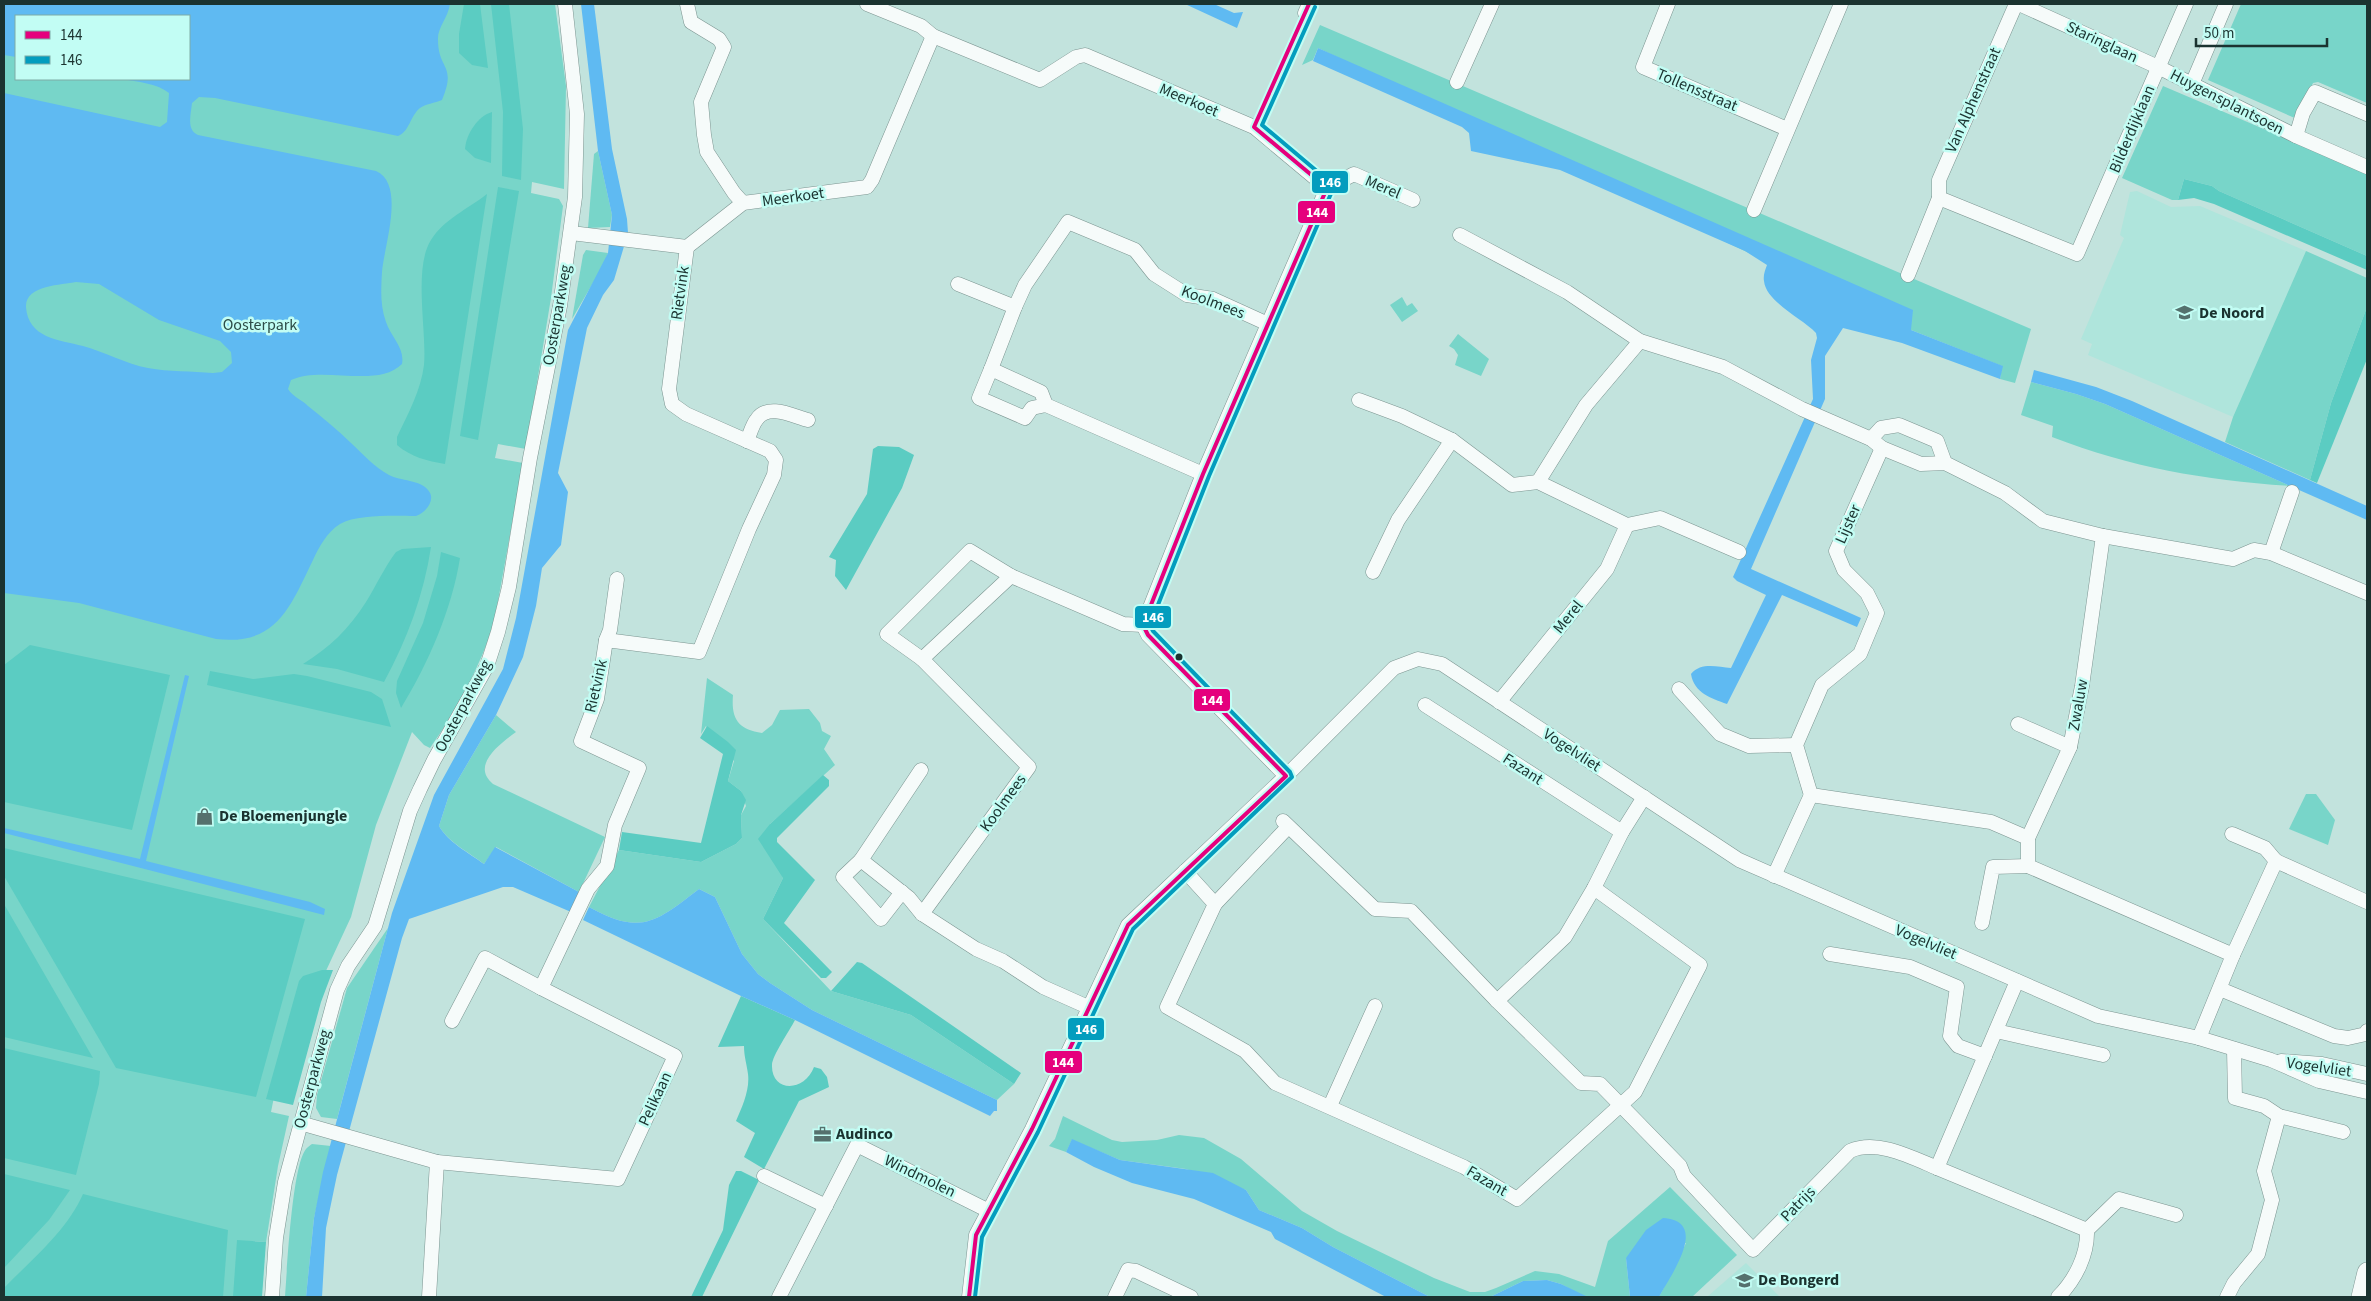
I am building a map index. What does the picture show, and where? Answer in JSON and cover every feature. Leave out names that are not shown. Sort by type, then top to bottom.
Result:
[{"type":"street","name":"Oosterparkweg","points":[[272,1297],[276,1238],[286,1182],[336,990],[348,966],[375,926],[410,811],[434,760],[487,666],[509,587],[530,458],[560,306],[575,197],[577,114],[565,4]]},
{"type":"street","points":[[687,4],[691,22],[719,39],[724,47],[701,102],[704,135],[707,152],[743,204]]},
{"type":"street","name":"Meerkoet","points":[[867,4],[921,26],[933,36],[1040,80],[1084,55],[1254,127],[1327,188]]},
{"type":"street","points":[[1457,82],[1492,4]]},
{"type":"street","name":"Tollensstraat","points":[[1668,4],[1643,67],[1787,129]]},
{"type":"street","points":[[1754,210],[1840,4]]},
{"type":"street","name":"Staringlaan","points":[[2018,4],[2158,68]]},
{"type":"street","name":"Van Alphenstraat","points":[[1908,276],[1939,198],[1939,180],[2018,4]]},
{"type":"street","name":"Bilderdijklaan","points":[[1939,198],[2078,254],[2186,4]]},
{"type":"street","points":[[2192,84],[2226,4]]},
{"type":"street","name":"Meerkoet","points":[[687,247],[743,204],[867,187],[872,180],[933,36]]},
{"type":"street","name":"Huygensplantsoen","points":[[2158,68],[2296,136],[2367,167]]},
{"type":"street","name":"Huygensplantsoen","points":[[2296,136],[2303,113],[2315,92],[2367,114]]},
{"type":"street","name":"Merel","points":[[1327,188],[1354,174],[1413,200]]},
{"type":"street","points":[[1286,776],[1148,635],[1143,625],[1203,474],[1327,188]]},
{"type":"street","name":"Koolmees","points":[[1046,406],[1032,408],[1025,418],[979,398],[1015,307],[1026,285],[1068,222],[1135,250],[1154,274],[1187,295],[1212,299],[1268,324]]},
{"type":"street","points":[[570,233],[687,247]]},
{"type":"street","points":[[1460,235],[1567,292],[1640,341],[1685,357],[1723,367],[1802,409],[1921,464],[1945,462],[2005,493],[2043,521],[2103,536],[2233,559],[2254,550],[2271,552],[2363,591]]},
{"type":"street","name":"Rietvink","points":[[540,988],[588,889],[606,866],[615,825],[639,768],[581,741],[597,699],[606,640],[699,652],[749,528],[774,475],[776,460],[770,451],[686,414],[672,404],[668,389],[687,247]]},
{"type":"street","points":[[958,284],[1015,307]]},
{"type":"street","points":[[1538,482],[1586,405],[1640,341]]},
{"type":"street","points":[[991,369],[1041,392],[1046,406],[1203,474]]},
{"type":"street","points":[[1359,400],[1402,416],[1452,440],[1512,485],[1538,482],[1627,525],[1660,518],[1739,552]]},
{"type":"street","points":[[747,441],[757,418],[765,412],[776,411],[808,420]]},
{"type":"street","points":[[1876,444],[1881,428],[1898,425],[1938,441],[1945,462]]},
{"type":"street","points":[[1374,572],[1398,520],[1452,440]]},
{"type":"street","name":"Lijster","points":[[1796,746],[1822,686],[1860,654],[1877,613],[1867,593],[1844,570],[1836,551],[1876,444]]},
{"type":"street","points":[[2271,552],[2292,492]]},
{"type":"street","name":"Merel","points":[[1499,702],[1607,569],[1627,525]]},
{"type":"street","name":"Zwaluw","points":[[2028,866],[2028,838],[2070,747],[2082,686],[2103,536]]},
{"type":"street","name":"Koolmees","points":[[922,914],[1029,767],[922,659],[887,634],[970,551],[1011,576],[1123,624],[1143,625]]},
{"type":"street","points":[[922,659],[1011,576]]},
{"type":"street","points":[[606,640],[610,630],[617,579]]},
{"type":"street","name":"Vogelvliet","points":[[969,1297],[976,1235],[1032,1129],[1128,926],[1286,776],[1394,668],[1418,659],[1442,664],[1739,860],[1774,876],[2098,1016],[2199,1038],[2270,1060],[2319,1081],[2367,1092]]},
{"type":"street","points":[[1679,689],[1720,734],[1749,746],[1796,746],[1811,795],[1774,876]]},
{"type":"street","name":"Fazant","points":[[1425,705],[1622,832]]},
{"type":"street","points":[[2018,724],[2070,747]]},
{"type":"street","points":[[902,892],[881,919],[843,877],[861,860],[921,770]]},
{"type":"street","points":[[1811,795],[1991,822],[2028,838]]},
{"type":"street","points":[[1497,1001],[1565,937],[1594,888],[1622,832],[1644,797]]},
{"type":"street","name":"Fazant","points":[[1594,888],[1700,965],[1635,1092],[1620,1104],[1517,1199],[1464,1167],[1276,1083],[1245,1051],[1167,1007],[1215,904],[1285,824],[1375,909],[1412,911],[1497,1001],[1581,1083],[1600,1084],[1620,1104],[1680,1166],[1684,1176]]},
{"type":"street","points":[[2232,834],[2265,848],[2276,861],[2367,902]]},
{"type":"street","points":[[861,860],[902,892],[922,914],[976,949],[1004,962],[1043,987],[1088,1008]]},
{"type":"street","points":[[2199,1038],[2276,861]]},
{"type":"street","points":[[1982,923],[1992,867],[2028,866],[2234,955]]},
{"type":"street","points":[[1185,871],[1215,904]]},
{"type":"street","points":[[1830,954],[1910,967],[1957,987],[1950,1036],[1958,1046],[1985,1056]]},
{"type":"street","points":[[452,1021],[485,958],[540,988]]},
{"type":"street","points":[[1937,1168],[2017,982]]},
{"type":"street","name":"Pelikaan","points":[[300,1124],[437,1162],[618,1178],[675,1056],[540,988]]},
{"type":"street","points":[[2220,989],[2334,1036],[2348,1038],[2366,1034],[2367,1031]]},
{"type":"street","points":[[1330,1106],[1375,1006]]},
{"type":"street","points":[[1996,1030],[2104,1055]]},
{"type":"street","points":[[2234,1049],[2235,1098],[2264,1106],[2278,1116],[2343,1132]]},
{"type":"street","name":"Vogelvliet","points":[[2270,1060],[2322,1064],[2367,1074]]},
{"type":"street","points":[[2227,1297],[2234,1283],[2258,1254],[2272,1200],[2264,1171],[2278,1116]]},
{"type":"street","name":"Windmolen","points":[[779,1297],[857,1145],[989,1211]]},
{"type":"street","name":"Patrijs","points":[[1684,1176],[1753,1250],[1850,1151],[1862,1146],[1875,1146],[1937,1168],[2087,1230]]},
{"type":"street","points":[[429,1297],[437,1162]]},
{"type":"street","points":[[764,1176],[826,1206]]},
{"type":"street","points":[[2058,1297],[2070,1284],[2084,1253],[2087,1245],[2087,1230],[2119,1198],[2176,1216]]},
{"type":"street","points":[[1115,1297],[1128,1270],[1136,1271],[1191,1297]]},
{"type":"street","points":[[2361,1297],[2367,1272]]},
{"type":"shaded area","points":[[4,4],[450,4],[438,36],[439,50],[446,68],[448,80],[442,100],[420,108],[405,131],[398,136],[215,98],[199,97],[192,103],[191,126],[194,133],[198,135],[376,171],[385,178],[390,189],[392,202],[382,272],[382,303],[388,327],[400,348],[402,364],[391,371],[379,375],[304,376],[291,380],[288,389],[336,429],[369,461],[389,475],[420,484],[428,490],[431,498],[429,506],[416,516],[366,517],[348,521],[335,527],[327,535],[297,593],[279,620],[254,636],[237,640],[216,639],[79,603],[4,593],[4,93],[160,127],[167,122],[169,93],[153,85],[128,80],[190,80],[190,15],[15,15],[15,57],[4,55]],"holes":[[[76,282],[99,284],[159,320],[220,341],[231,352],[232,363],[222,372],[213,373],[164,370],[132,364],[83,346],[46,336],[32,325],[26,307],[27,300],[31,294],[45,287]]]},
{"type":"shaded area","points":[[464,4],[480,4],[488,68],[472,65],[459,53],[459,34]]},
{"type":"shaded area","points":[[491,4],[509,4],[523,129],[521,180],[502,176],[503,112]]},
{"type":"shaded area","points":[[581,4],[594,4],[612,149],[627,219],[628,233],[614,280],[603,295],[587,328],[558,473],[568,492],[561,545],[542,568],[536,606],[523,657],[496,715],[449,795],[439,826],[453,842],[484,864],[495,847],[579,892],[571,912],[513,887],[503,887],[409,919],[402,938],[337,1175],[326,1228],[322,1297],[306,1297],[314,1218],[323,1172],[392,913],[434,795],[503,669],[516,618],[568,330],[608,253],[612,215],[598,151]]},
{"type":"shaded area","points":[[1185,4],[1214,4],[1234,13],[1243,12],[1237,28]]},
{"type":"shaded area","points":[[1318,48],[1913,310],[1911,330],[2003,366],[2000,379],[1902,343],[1843,328],[1825,356],[1825,399],[1751,569],[1861,618],[1857,627],[1782,595],[1727,704],[1699,690],[1691,674],[1695,670],[1710,666],[1731,668],[1766,595],[1737,581],[1733,577],[1813,399],[1811,360],[1817,338],[1816,333],[1771,296],[1766,289],[1764,281],[1767,265],[1745,251],[1560,170],[1471,151],[1469,133],[1462,127],[1313,61]]},
{"type":"shaded area","points":[[492,112],[491,163],[475,158],[465,149],[468,137],[474,126],[482,117]]},
{"type":"shaded area","points":[[2184,179],[2212,186],[2219,191],[2367,256],[2367,270],[2214,204],[2194,198],[2178,200]]},
{"type":"shaded area","points":[[498,187],[519,191],[478,440],[460,436]]},
{"type":"shaded area","name":"De Noord","points":[[2137,191],[2171,207],[2200,206],[2306,251],[2233,417],[2088,355],[2092,344],[2081,339],[2124,238],[2120,235],[2130,192]]},
{"type":"shaded area","points":[[487,194],[445,464],[420,458],[408,453],[397,445],[397,437],[417,393],[424,365],[423,267],[426,252],[436,233],[449,220]]},
{"type":"shaded area","points":[[2367,307],[2367,359],[2317,483],[2310,480],[2331,403]]},
{"type":"shaded area","points":[[2034,370],[2096,387],[2132,401],[2367,506],[2367,520],[2105,404],[2031,382]]},
{"type":"shaded area","points":[[878,446],[899,447],[914,455],[902,488],[846,590],[835,576],[836,560],[829,557],[867,494],[873,449]]},
{"type":"shaded area","points":[[431,547],[419,599],[400,650],[384,682],[337,669],[303,664],[330,644],[353,621],[396,552],[402,549]]},
{"type":"shaded area","points":[[441,552],[460,558],[451,597],[438,636],[401,708],[396,693],[397,681],[423,623],[437,576]]},
{"type":"shaded area","points":[[30,645],[170,675],[132,830],[4,802],[4,665]]},
{"type":"shaded area","points":[[210,671],[253,679],[294,674],[371,692],[382,699],[391,727],[207,685]]},
{"type":"shaded area","points":[[185,675],[189,676],[146,861],[310,902],[325,909],[324,915],[4,833],[4,828],[140,859]]},
{"type":"shaded area","points":[[707,726],[736,750],[728,781],[741,791],[746,800],[741,815],[742,838],[736,844],[701,862],[619,850],[622,832],[701,843],[723,754],[700,738]]},
{"type":"shaded area","points":[[823,775],[829,780],[829,786],[777,838],[777,842],[815,880],[784,923],[832,972],[826,978],[821,978],[763,919],[783,878],[758,839],[770,824]]},
{"type":"shaded area","points":[[4,848],[305,919],[256,1097],[116,1068],[4,876]]},
{"type":"shaded area","points":[[699,889],[715,897],[742,954],[758,974],[770,983],[812,1010],[997,1100],[997,1111],[994,1111],[990,1116],[795,1020],[583,920],[589,907],[622,921],[635,923],[647,921],[671,910]]},
{"type":"shaded area","points":[[4,904],[93,1058],[4,1037]]},
{"type":"shaded area","points":[[857,962],[862,963],[1021,1073],[1014,1084],[911,1015],[831,991]]},
{"type":"shaded area","points":[[322,970],[333,970],[321,1002],[293,1105],[266,1099],[299,981],[303,976]]},
{"type":"shaded area","points":[[741,996],[795,1020],[773,1061],[773,1074],[777,1080],[789,1086],[796,1085],[809,1075],[814,1067],[821,1069],[827,1077],[829,1087],[799,1101],[764,1169],[744,1157],[755,1133],[736,1121],[748,1086],[744,1046],[718,1047]]},
{"type":"shaded area","points":[[4,1048],[100,1071],[99,1084],[76,1175],[4,1158]]},
{"type":"shaded area","points":[[1072,1139],[1120,1160],[1213,1173],[1246,1190],[1259,1210],[1302,1228],[1333,1247],[1430,1297],[1386,1297],[1275,1239],[1271,1232],[1194,1199],[1132,1183],[1094,1167],[1066,1152]]},
{"type":"shaded area","points":[[736,1171],[741,1171],[759,1180],[702,1297],[691,1297],[723,1230],[729,1185]]},
{"type":"shaded area","points":[[4,1174],[70,1190],[49,1220],[4,1268]]},
{"type":"shaded area","points":[[83,1194],[228,1230],[223,1297],[4,1297],[4,1288],[58,1233],[76,1208]]},
{"type":"shaded area","points":[[1663,1218],[1677,1221],[1684,1229],[1686,1239],[1678,1264],[1659,1297],[1630,1297],[1626,1258],[1646,1230]]},
{"type":"shaded area","points":[[237,1240],[266,1242],[262,1297],[233,1297]]},
{"type":"shaded area","name":"De Bongerd","points":[[1746,1263],[1780,1297],[1707,1297]]},
{"type":"shaded area","points":[[1547,1280],[1561,1284],[1588,1297],[1490,1297],[1523,1281]]},
{"type":"green space","name":"Oosterpark","points":[[4,4],[555,4],[566,86],[564,189],[532,182],[531,193],[559,199],[563,206],[551,298],[526,449],[498,444],[495,458],[523,463],[494,623],[482,656],[467,688],[430,748],[424,745],[412,732],[376,825],[351,917],[279,1072],[271,1112],[289,1116],[278,1166],[266,1242],[247,1241],[236,1297],[4,1297]]},
{"type":"green space","points":[[2241,4],[2367,4],[2367,103],[2318,82],[2313,83],[2297,119],[2208,80]]},
{"type":"green space","points":[[1320,25],[2031,329],[2015,383],[2000,379],[2002,366],[1911,330],[1318,48],[1313,60],[1302,65]]},
{"type":"green space","points":[[2163,86],[2367,173],[2367,256],[2219,191],[2212,186],[2184,179],[2178,200],[2172,200],[2122,178]]},
{"type":"green space","points":[[598,151],[612,215],[610,227],[588,228],[594,154]]},
{"type":"green space","points":[[586,250],[608,253],[604,264],[572,319],[583,255]]},
{"type":"green space","points":[[2306,251],[2367,278],[2367,307],[2331,403],[2310,480],[2225,442],[2233,417]]},
{"type":"green space","points":[[1402,297],[1407,306],[1412,303],[1418,311],[1402,322],[1390,305]]},
{"type":"green space","points":[[1458,334],[1489,359],[1481,376],[1455,365],[1458,355],[1449,346]]},
{"type":"green space","points":[[2031,382],[2105,404],[2290,486],[2228,480],[2169,471],[2111,457],[2052,437],[2053,426],[2021,415]]},
{"type":"green space","points":[[707,678],[733,695],[735,717],[747,729],[762,733],[772,725],[780,710],[809,709],[820,723],[822,731],[831,736],[824,749],[835,765],[770,824],[783,878],[763,919],[831,991],[911,1015],[1014,1084],[997,1100],[812,1010],[770,983],[758,974],[742,954],[715,897],[699,889],[659,917],[635,923],[607,916],[589,907],[619,850],[701,862],[736,844],[742,838],[741,815],[746,806],[741,791],[728,781],[734,761],[706,726],[701,734]]},
{"type":"green space","points":[[496,715],[516,732],[496,748],[486,762],[487,777],[493,784],[605,837],[579,892],[496,847],[484,864],[448,837],[439,826],[449,795]]},
{"type":"green space","points":[[2306,794],[2316,794],[2335,820],[2328,845],[2289,829]]},
{"type":"green space","points":[[388,928],[337,1119],[321,1117],[316,1108],[317,1095],[347,988]]},
{"type":"green space","points":[[1063,1116],[1112,1140],[1122,1142],[1157,1140],[1179,1135],[1204,1138],[1241,1159],[1302,1211],[1337,1231],[1434,1278],[1470,1292],[1485,1292],[1535,1271],[1559,1274],[1595,1287],[1608,1241],[1670,1187],[1737,1255],[1692,1297],[1659,1297],[1686,1243],[1626,1258],[1630,1297],[1585,1297],[1561,1284],[1547,1280],[1523,1281],[1490,1297],[1430,1297],[1333,1247],[1302,1228],[1259,1210],[1246,1190],[1186,1169],[1120,1160],[1072,1140],[1066,1152],[1049,1146],[1055,1139]]},
{"type":"green space","points":[[312,1144],[331,1146],[314,1218],[306,1297],[285,1297],[291,1220],[297,1176],[301,1159],[306,1149]]},
{"type":"transit line","name":"144","points":[[969,1297],[976,1235],[1032,1129],[1128,925],[1286,776],[1148,635],[1143,625],[1203,474],[1327,188],[1254,127],[1309,4]]},
{"type":"transit line","name":"146","points":[[975,1297],[982,1237],[1038,1132],[1133,929],[1292,777],[1290,772],[1153,631],[1150,625],[1209,476],[1333,189],[1331,183],[1262,125],[1315,7]]},
{"type":"place","name":"De Noord","points":[[2185,313]]},
{"type":"place","name":"De Bloemenjungle","points":[[205,816]]},
{"type":"place","name":"Audinco","points":[[822,1134]]},
{"type":"place","name":"De Bongerd","points":[[1744,1280]]}]
